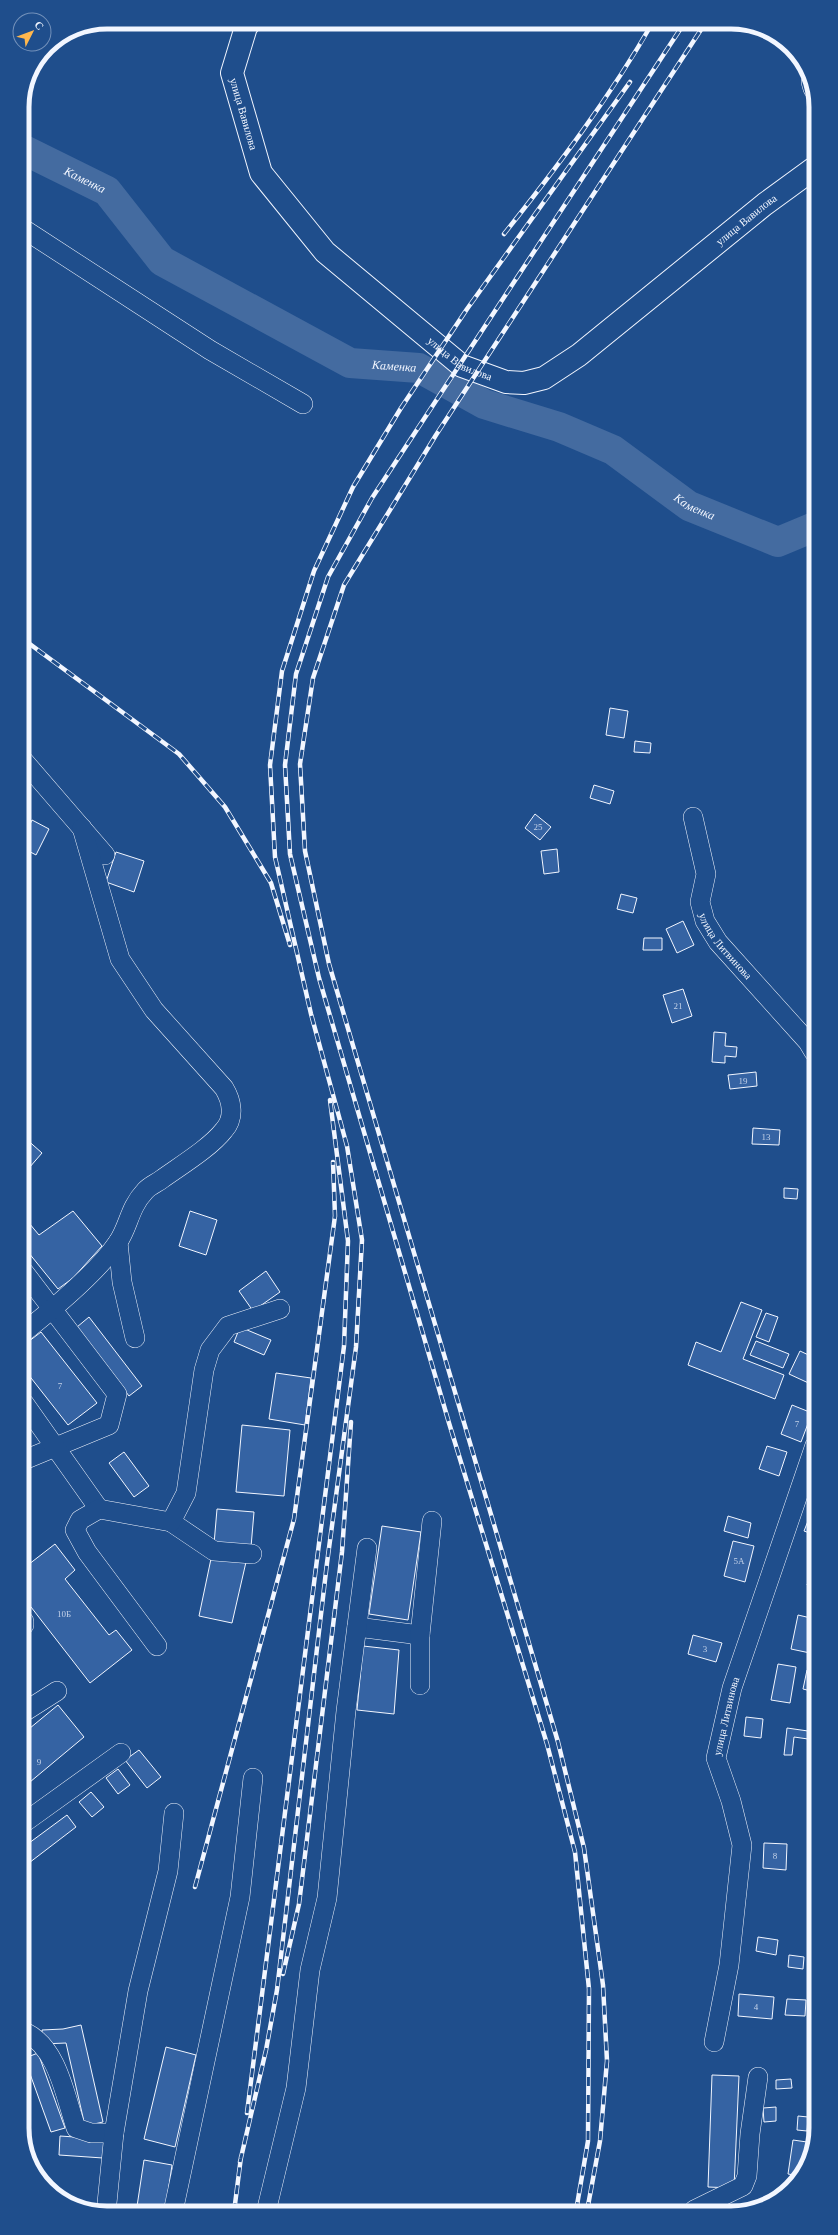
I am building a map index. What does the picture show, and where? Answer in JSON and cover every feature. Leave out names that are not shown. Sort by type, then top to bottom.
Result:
[{"type":"main road","name":"улица Вавилова","points":[[245,29],[232,73],[261,173],[325,252],[462,366],[506,382],[524,383],[544,378],[579,355],[765,204],[809,172]]},
{"type":"street","points":[[29,233],[210,350],[303,404]]},
{"type":"street","points":[[29,767],[104,855]]},
{"type":"street","name":"улица Литвинова","points":[[693,817],[706,874],[700,902],[706,921],[718,942],[809,1044]]},
{"type":"street","points":[[29,1328],[53,1309],[91,1273],[118,1242],[130,1213],[145,1191],[194,1156],[225,1130],[232,1114],[229,1097],[224,1088],[154,1010],[120,959],[82,828]]},
{"type":"street","points":[[118,1242],[122,1282],[135,1338]]},
{"type":"street","points":[[29,1278],[117,1394],[109,1425],[29,1458]]},
{"type":"street","points":[[171,1522],[186,1493],[204,1370],[210,1350],[228,1326],[280,1309]]},
{"type":"street","points":[[29,1410],[99,1509]]},
{"type":"street","name":"улица Литвинова","points":[[714,2042],[728,1965],[742,1845],[731,1801],[716,1758],[732,1688],[809,1463]]},
{"type":"street","points":[[157,1646],[87,1552],[75,1530],[80,1520],[99,1509],[171,1522],[214,1551],[252,1554]]},
{"type":"street","points":[[420,1685],[420,1635],[432,1521]]},
{"type":"street","points":[[267,2206],[296,2088],[310,1970],[327,1898],[346,1711],[367,1548]]},
{"type":"street","points":[[357,1627],[420,1635]]},
{"type":"street","points":[[29,1709],[57,1690]]},
{"type":"street","points":[[29,1818],[121,1753]]},
{"type":"street","points":[[174,2206],[240,1897],[253,1778]]},
{"type":"street","points":[[107,2206],[114,2133],[138,1991],[168,1871],[174,1813]]},
{"type":"street","points":[[29,2034],[53,2060],[76,2128],[91,2133],[114,2133]]},
{"type":"street","points":[[702,2206],[743,2186],[747,2176],[750,2134],[758,2077]]},
{"type":"building","points":[[610,708],[628,711],[624,738],[606,735]]},
{"type":"building","points":[[635,741],[651,743],[650,753],[634,752]]},
{"type":"building","points":[[594,785],[614,791],[610,804],[590,798]]},
{"type":"building","points":[[535,814],[551,827],[540,840],[525,828]]},
{"type":"building","points":[[32,820],[49,829],[36,855],[29,851],[29,826]]},
{"type":"building","points":[[557,849],[559,872],[544,874],[541,851]]},
{"type":"building","points":[[116,852],[144,861],[134,892],[106,882]]},
{"type":"building","points":[[621,894],[637,898],[633,913],[617,909]]},
{"type":"building","points":[[683,921],[694,945],[677,953],[666,929]]},
{"type":"building","points":[[644,938],[662,938],[662,950],[643,950]]},
{"type":"building","points":[[683,989],[692,1016],[672,1023],[663,995]]},
{"type":"building","points":[[714,1032],[726,1033],[725,1046],[737,1047],[736,1057],[725,1056],[725,1063],[712,1062]]},
{"type":"building","points":[[756,1072],[757,1086],[730,1089],[728,1075]]},
{"type":"building","points":[[753,1128],[780,1130],[779,1145],[752,1144]]},
{"type":"building","points":[[29,1141],[42,1153],[29,1168]]},
{"type":"building","points":[[784,1188],[798,1189],[797,1199],[784,1198]]},
{"type":"building","points":[[73,1211],[102,1246],[73,1278],[58,1289],[29,1253],[29,1223],[39,1235]]},
{"type":"building","points":[[190,1211],[217,1220],[206,1255],[179,1246]]},
{"type":"building","points":[[266,1271],[280,1292],[253,1311],[239,1291]]},
{"type":"building","points":[[741,1302],[762,1310],[743,1359],[784,1375],[775,1399],[688,1365],[696,1342],[721,1352]]},
{"type":"building","points":[[766,1313],[778,1317],[769,1342],[756,1337]]},
{"type":"building","points":[[89,1317],[142,1386],[129,1396],[77,1327]]},
{"type":"building","points":[[240,1327],[271,1340],[264,1355],[234,1342]]},
{"type":"building","points":[[41,1332],[97,1403],[68,1425],[29,1375],[29,1341]]},
{"type":"building","points":[[756,1341],[789,1354],[783,1368],[750,1355]]},
{"type":"building","points":[[800,1351],[809,1355],[809,1383],[789,1374]]},
{"type":"building","points":[[276,1373],[311,1378],[305,1425],[269,1419]]},
{"type":"building","points":[[792,1405],[809,1412],[809,1421],[801,1442],[781,1434]]},
{"type":"building","points":[[242,1425],[290,1430],[284,1496],[236,1492]]},
{"type":"building","points":[[767,1446],[787,1452],[779,1476],[759,1469]]},
{"type":"building","points":[[124,1452],[149,1486],[134,1497],[109,1463]]},
{"type":"building","points":[[217,1509],[254,1512],[251,1547],[214,1544]]},
{"type":"building","points":[[728,1516],[751,1523],[748,1538],[724,1531]]},
{"type":"building","points":[[809,1518],[809,1533],[804,1531]]},
{"type":"building","points":[[382,1526],[421,1532],[408,1620],[369,1614]]},
{"type":"building","points":[[733,1541],[754,1546],[745,1582],[724,1576]]},
{"type":"building","points":[[55,1544],[75,1570],[65,1579],[109,1635],[116,1630],[132,1650],[90,1683],[29,1604],[29,1564]]},
{"type":"building","points":[[212,1554],[246,1562],[232,1623],[199,1616]]},
{"type":"building","points":[[798,1615],[809,1618],[809,1653],[791,1649]]},
{"type":"building","points":[[693,1635],[722,1643],[716,1662],[688,1654]]},
{"type":"building","points":[[363,1646],[399,1650],[394,1714],[357,1710]]},
{"type":"building","points":[[778,1664],[796,1667],[790,1703],[771,1700]]},
{"type":"building","points":[[807,1670],[809,1670],[809,1690],[803,1689]]},
{"type":"building","points":[[58,1705],[84,1737],[29,1783],[29,1729]]},
{"type":"building","points":[[746,1717],[763,1719],[761,1738],[744,1736]]},
{"type":"building","points":[[787,1728],[809,1731],[809,1739],[794,1737],[792,1755],[784,1755]]},
{"type":"building","points":[[139,1750],[161,1777],[147,1788],[125,1760]]},
{"type":"building","points":[[118,1769],[130,1785],[118,1794],[106,1778]]},
{"type":"building","points":[[91,1792],[104,1807],[92,1817],[79,1802]]},
{"type":"building","points":[[67,1815],[76,1827],[29,1863],[29,1843]]},
{"type":"building","points":[[764,1843],[787,1844],[786,1870],[763,1868]]},
{"type":"building","points":[[758,1937],[778,1940],[776,1955],[756,1951]]},
{"type":"building","points":[[789,1955],[804,1957],[803,1969],[788,1967]]},
{"type":"building","points":[[739,1994],[774,1997],[772,2019],[738,2016]]},
{"type":"building","points":[[787,1999],[806,2000],[805,2016],[785,2015]]},
{"type":"building","points":[[81,2025],[103,2122],[85,2126],[66,2043],[42,2044],[42,2030],[63,2029]]},
{"type":"building","points":[[166,2047],[196,2055],[175,2147],[144,2139]]},
{"type":"building","points":[[38,2053],[65,2128],[51,2132],[29,2071],[29,2056]]},
{"type":"building","points":[[712,2075],[739,2076],[734,2188],[708,2187]]},
{"type":"building","points":[[791,2079],[792,2088],[776,2089],[776,2080]]},
{"type":"building","points":[[776,2107],[776,2121],[764,2122],[763,2108]]},
{"type":"building","points":[[798,2116],[808,2117],[807,2131],[797,2130]]},
{"type":"building","points":[[60,2136],[104,2139],[103,2158],[59,2155]]},
{"type":"building","points":[[793,2140],[807,2142],[805,2154],[796,2171],[793,2175],[788,2174]]},
{"type":"building","points":[[144,2160],[172,2165],[166,2206],[137,2206]]},
{"type":"waterway","name":"Каменка","points":[[29,152],[107,191],[162,261],[350,363],[419,368],[484,404],[559,427],[613,450],[689,506],[778,542],[809,529]]},
{"type":"railway","points":[[504,234],[583,131],[649,29]]},
{"type":"railway","points":[[577,2206],[588,2141],[589,1989],[575,1852],[547,1744],[449,1423],[319,978],[290,854],[285,765],[296,674],[328,577],[372,498],[680,29]]},
{"type":"railway","points":[[588,2206],[600,2141],[607,2061],[603,1985],[584,1848],[558,1742],[329,964],[305,851],[300,764],[313,678],[344,585],[436,435],[701,29]]},
{"type":"railway","points":[[240,2162],[266,2050],[277,1990],[327,1563],[356,1347],[362,1240],[347,1146],[311,1014],[275,857],[270,765],[282,671],[314,571],[353,487],[401,408],[467,309],[630,82]]},
{"type":"railway","points":[[29,643],[179,754],[225,807],[271,883],[290,945]]},
{"type":"railway","points":[[247,2113],[344,1346],[348,1241],[330,1100]]},
{"type":"railway","points":[[195,1887],[294,1519],[335,1216],[333,1162]]},
{"type":"railway","points":[[283,1974],[299,1904],[342,1552],[351,1422]]},
{"type":"railway","points":[[235,2206],[241,2157]]}]
